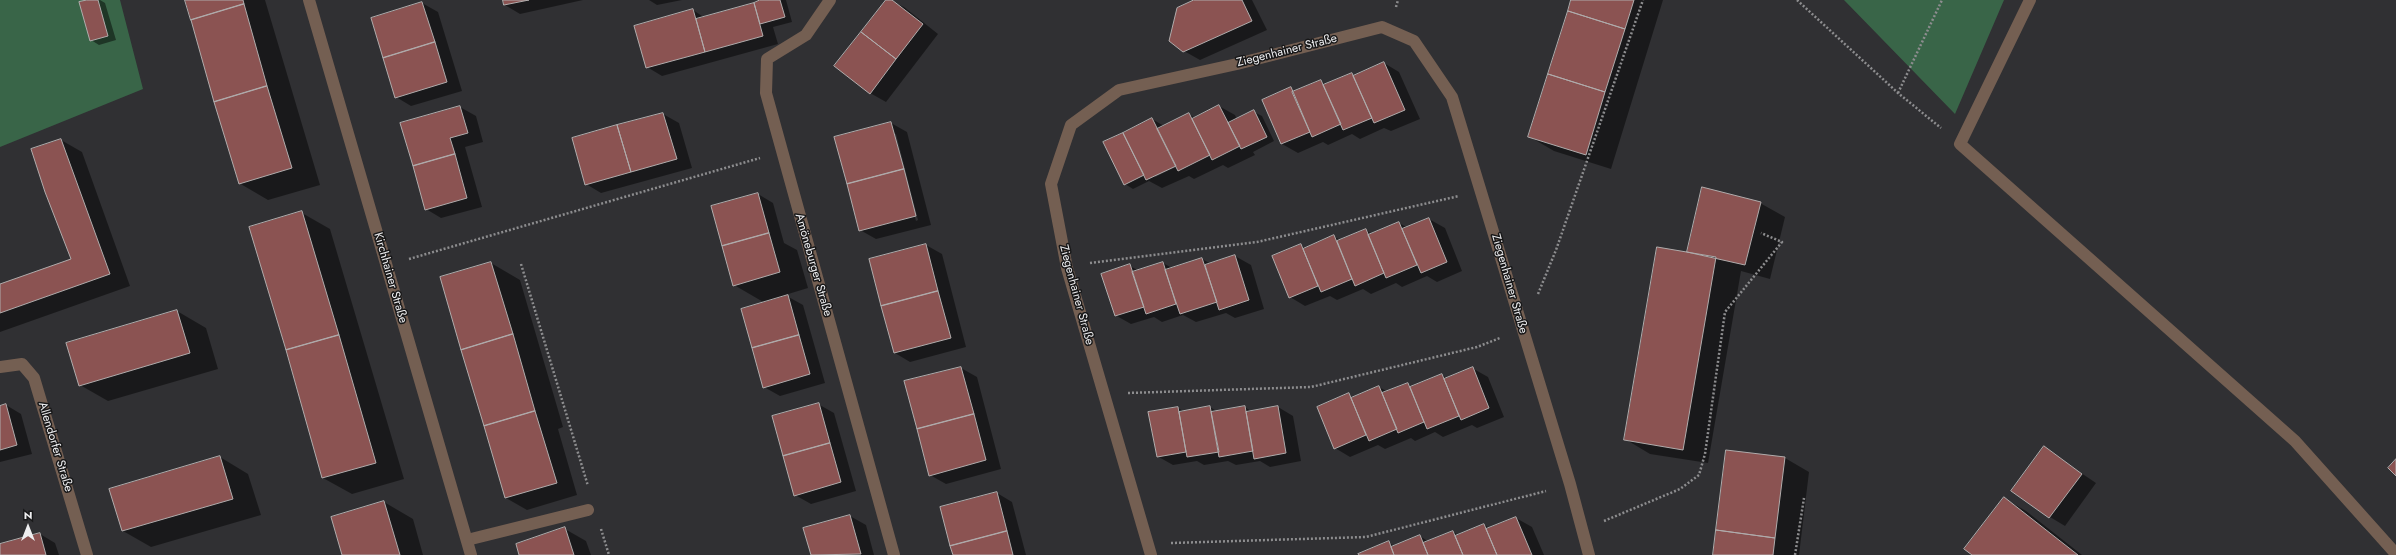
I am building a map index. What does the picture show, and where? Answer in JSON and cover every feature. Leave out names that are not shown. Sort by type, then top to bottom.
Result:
[{"type":"street","name":"Kirchhainer Straße","points":[[309,0],[471,555]]},
{"type":"street","name":"Amöneburger Straße","points":[[830,0],[806,35],[767,59],[766,93],[781,152],[894,555]]},
{"type":"street","points":[[2030,0],[1960,144],[2295,441],[2396,554]]},
{"type":"street","name":"Ziegenhainer Straße","points":[[1151,555],[1067,268],[1051,184],[1071,125],[1119,90],[1236,64],[1382,27],[1414,41],[1452,97],[1483,191],[1522,330],[1570,484],[1589,555]]},
{"type":"street","name":"Allendorfer Straße","points":[[0,367],[22,364],[34,378],[87,555]]},
{"type":"street","points":[[467,540],[588,510]]},
{"type":"path","points":[[1103,394],[1311,387],[1477,346],[1522,330],[1556,250],[1643,0]]},
{"type":"path","points":[[1797,0],[1898,92],[1960,144]]},
{"type":"path","points":[[1898,92],[1942,0]]},
{"type":"path","points":[[386,265],[781,152]]},
{"type":"path","points":[[1067,268],[1108,260],[1257,242],[1483,191]]},
{"type":"path","points":[[1582,531],[1680,490],[1699,475],[1705,454],[1725,312],[1782,242],[1761,233]]},
{"type":"path","points":[[521,264],[590,492]]},
{"type":"path","points":[[1148,542],[1366,537],[1570,484]]},
{"type":"path","points":[[1795,555],[1804,498]]},
{"type":"path","points":[[601,528],[609,555]]},
{"type":"green space","points":[[0,0],[120,0],[143,89],[0,147]]},
{"type":"green space","points":[[1844,0],[2004,0],[1955,114]]},
{"type":"building","points":[[98,0],[108,36],[90,41],[79,2]]},
{"type":"building","points":[[185,0],[243,0],[244,4],[191,20]]},
{"type":"building","points":[[503,0],[529,0],[504,5]]},
{"type":"building","points":[[760,0],[780,0],[785,17],[760,24],[754,3]]},
{"type":"building","points":[[886,0],[892,0],[923,24],[896,59],[861,32]]},
{"type":"building","points":[[1194,0],[1242,0],[1252,21],[1183,52],[1169,41],[1177,8]]},
{"type":"building","points":[[1571,0],[1634,0],[1625,29],[1568,11]]},
{"type":"building","points":[[422,2],[435,42],[383,58],[371,18]]},
{"type":"building","points":[[754,3],[763,36],[705,52],[696,19]]},
{"type":"building","points":[[244,4],[267,86],[214,102],[191,20]]},
{"type":"building","points":[[693,9],[705,52],[646,68],[634,26]]},
{"type":"building","points":[[1568,11],[1625,29],[1605,92],[1548,74]]},
{"type":"building","points":[[861,32],[896,59],[870,94],[834,66]]},
{"type":"building","points":[[435,42],[447,82],[395,98],[383,58]]},
{"type":"building","points":[[1384,62],[1405,110],[1374,123],[1353,76]]},
{"type":"building","points":[[1352,73],[1372,118],[1343,130],[1323,85]]},
{"type":"building","points":[[1548,74],[1605,92],[1586,155],[1528,137]]},
{"type":"building","points":[[1321,80],[1341,124],[1312,137],[1292,92]]},
{"type":"building","points":[[267,86],[292,168],[239,184],[214,102]]},
{"type":"building","points":[[1291,87],[1310,132],[1281,144],[1262,100]]},
{"type":"building","points":[[1219,105],[1240,146],[1212,160],[1192,119]]},
{"type":"building","points":[[460,106],[468,133],[450,138],[455,154],[413,166],[400,123]]},
{"type":"building","points":[[1254,110],[1267,137],[1241,149],[1228,123]]},
{"type":"building","points":[[663,113],[677,159],[631,172],[617,125]]},
{"type":"building","points":[[1189,113],[1210,155],[1178,171],[1157,129]]},
{"type":"building","points":[[1152,118],[1176,166],[1146,180],[1123,133]]},
{"type":"building","points":[[891,122],[904,169],[847,184],[834,137]]},
{"type":"building","points":[[617,125],[631,172],[585,185],[572,138]]},
{"type":"building","points":[[1123,133],[1144,175],[1124,185],[1103,142]]},
{"type":"building","points":[[61,139],[110,274],[0,313],[0,284],[71,259],[45,192],[31,149]]},
{"type":"building","points":[[455,154],[467,198],[425,210],[413,166]]},
{"type":"building","points":[[904,169],[916,216],[859,231],[847,184]]},
{"type":"building","points":[[1702,187],[1761,202],[1745,265],[1687,252]]},
{"type":"building","points":[[758,193],[769,233],[722,246],[711,206]]},
{"type":"building","points":[[302,211],[339,335],[286,350],[249,227]]},
{"type":"building","points":[[1429,218],[1447,262],[1421,273],[1402,229]]},
{"type":"building","points":[[1399,222],[1417,265],[1386,278],[1368,235]]},
{"type":"building","points":[[1366,229],[1384,273],[1355,286],[1337,241]]},
{"type":"building","points":[[769,233],[780,272],[733,286],[722,246]]},
{"type":"building","points":[[1334,235],[1352,279],[1321,292],[1303,249]]},
{"type":"building","points":[[926,244],[938,291],[881,306],[869,259]]},
{"type":"building","points":[[1301,244],[1318,286],[1289,298],[1272,256]]},
{"type":"building","points":[[1657,247],[1716,257],[1683,450],[1624,440]]},
{"type":"building","points":[[1235,255],[1249,300],[1219,310],[1205,265]]},
{"type":"building","points":[[1202,258],[1217,302],[1180,314],[1165,270]]},
{"type":"building","points":[[491,262],[513,334],[461,350],[440,277]]},
{"type":"building","points":[[1163,262],[1176,304],[1146,314],[1132,272]]},
{"type":"building","points":[[1130,264],[1144,307],[1115,316],[1101,274]]},
{"type":"building","points":[[938,291],[951,338],[894,353],[881,306]]},
{"type":"building","points":[[788,295],[799,335],[752,348],[741,309]]},
{"type":"building","points":[[177,310],[190,353],[79,386],[66,343]]},
{"type":"building","points":[[513,334],[535,411],[484,426],[461,350]]},
{"type":"building","points":[[339,335],[376,463],[322,478],[286,350]]},
{"type":"building","points":[[799,335],[810,374],[763,388],[752,348]]},
{"type":"building","points":[[961,367],[974,414],[917,429],[904,381]]},
{"type":"building","points":[[1473,367],[1489,408],[1461,420],[1444,379]]},
{"type":"building","points":[[1442,374],[1459,416],[1427,429],[1410,387]]},
{"type":"building","points":[[1408,383],[1424,422],[1398,433],[1382,393]]},
{"type":"building","points":[[1379,386],[1397,429],[1369,441],[1351,398]]},
{"type":"building","points":[[1349,393],[1366,435],[1334,449],[1317,407]]},
{"type":"building","points":[[819,403],[830,443],[783,456],[772,416]]},
{"type":"building","points":[[6,404],[17,445],[0,450],[0,406]]},
{"type":"building","points":[[1210,406],[1219,452],[1187,457],[1179,412]]},
{"type":"building","points":[[1245,406],[1253,451],[1219,457],[1211,412]]},
{"type":"building","points":[[1278,406],[1286,453],[1254,459],[1246,412]]},
{"type":"building","points":[[1178,407],[1186,452],[1157,457],[1148,412]]},
{"type":"building","points":[[535,411],[557,483],[505,498],[484,426]]},
{"type":"building","points":[[974,414],[986,460],[929,476],[917,429]]},
{"type":"building","points":[[830,443],[841,482],[794,496],[783,456]]},
{"type":"building","points":[[2044,446],[2082,474],[2049,518],[2011,491]]},
{"type":"building","points":[[1726,450],[1785,457],[1775,538],[1716,530]]},
{"type":"building","points":[[220,456],[233,499],[122,531],[109,489]]},
{"type":"building","points":[[2396,459],[2396,476],[2388,468]]},
{"type":"building","points":[[997,492],[1007,531],[950,546],[940,507]]},
{"type":"building","points":[[2004,497],[2078,555],[1972,555],[1964,549]]},
{"type":"building","points":[[384,501],[400,555],[342,555],[331,517]]},
{"type":"building","points":[[850,515],[861,554],[811,555],[803,528]]},
{"type":"building","points":[[1516,517],[1532,555],[1497,555],[1486,529]]},
{"type":"building","points":[[1484,524],[1497,555],[1463,555],[1455,536]]},
{"type":"building","points":[[565,527],[574,555],[519,555],[516,544]]},
{"type":"building","points":[[1716,530],[1775,538],[1773,555],[1713,555]]},
{"type":"building","points":[[1007,531],[1013,555],[953,555],[950,546]]},
{"type":"building","points":[[1453,531],[1463,555],[1428,555],[1423,543]]},
{"type":"building","points":[[40,533],[46,555],[0,555],[0,544]]},
{"type":"building","points":[[1420,535],[1428,555],[1394,555],[1391,547]]},
{"type":"building","points":[[1389,541],[1394,555],[1358,554]]}]
